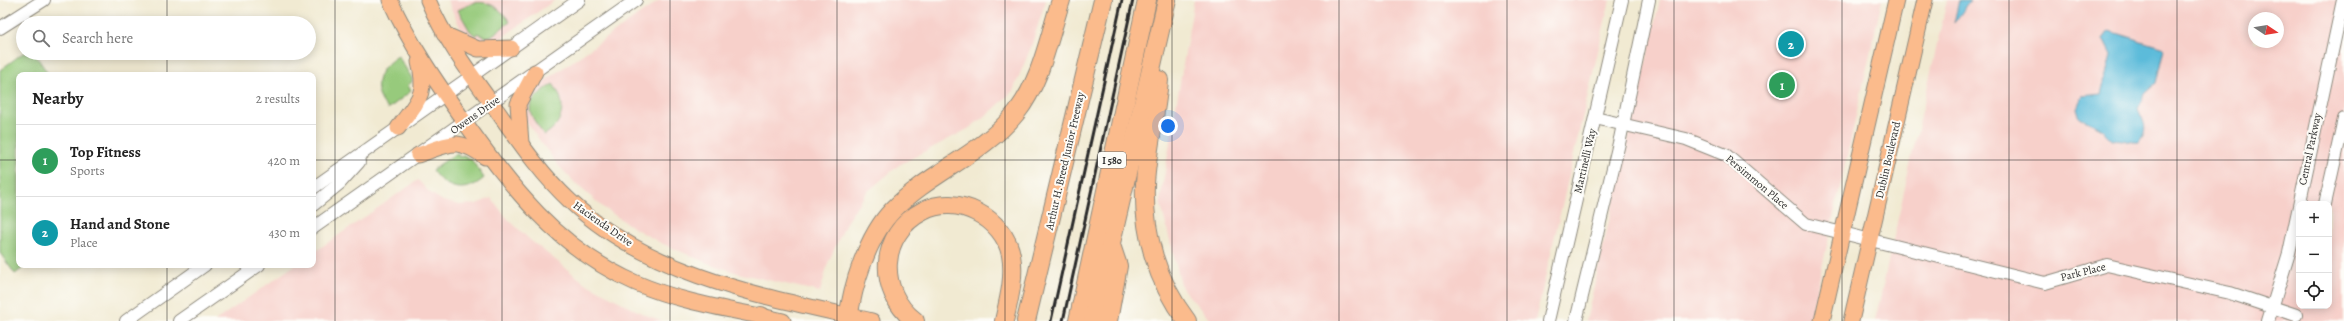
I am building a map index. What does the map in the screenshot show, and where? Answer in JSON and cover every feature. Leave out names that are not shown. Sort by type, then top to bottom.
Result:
[{"type":"highway","points":[[848,318],[861,264],[881,224],[892,210],[927,183],[978,150],[999,132],[1018,111],[1031,88],[1040,66],[1061,0]]},
{"type":"highway","name":"Arthur H. Breed Junior Freeway","points":[[1026,321],[1103,0]]},
{"type":"highway","name":"I 580","points":[[1078,321],[1147,0]]},
{"type":"highway","name":"I 580","points":[[1093,321],[1166,0]]},
{"type":"highway","points":[[1156,46],[1159,81],[1146,183],[1146,207],[1153,258],[1163,282],[1188,321]]},
{"type":"highway","points":[[915,321],[900,308],[893,295],[888,280],[886,264],[890,248],[898,232],[909,220],[924,210],[953,206],[967,208],[980,214],[994,224],[1005,238],[1011,254],[1013,272],[1004,321]]},
{"type":"highway","points":[[1108,321],[1118,266],[1110,242]]},
{"type":"main road","points":[[390,0],[416,51],[494,164],[523,200],[547,224],[573,246],[603,266],[635,283],[664,294],[764,319],[782,321]]},
{"type":"main road","name":"Hacienda Drive","points":[[428,0],[444,34],[491,104],[521,144],[549,180],[571,202],[595,222],[649,255],[709,280],[848,318],[872,321]]},
{"type":"main road","points":[[1822,321],[1896,0]]},
{"type":"main road","name":"Dublin Boulevard","points":[[1850,321],[1925,0]]},
{"type":"main road","points":[[444,34],[478,49],[511,48]]},
{"type":"main road","points":[[398,128],[421,96],[423,88],[423,77],[416,51]]},
{"type":"main road","points":[[521,144],[518,104],[534,72]]},
{"type":"main road","points":[[418,155],[454,143],[463,144],[469,146],[494,164]]},
{"type":"street","points":[[19,16],[44,0]]},
{"type":"street","points":[[316,186],[579,0]]},
{"type":"street","name":"Owens Drive","points":[[316,226],[491,104],[636,0]]},
{"type":"street","name":"Martinelli Way","points":[[1548,321],[1622,0]]},
{"type":"street","points":[[1576,321],[1623,124],[1649,0]]},
{"type":"street","name":"Central Parkway","points":[[2268,321],[2289,253],[2343,0]]},
{"type":"street","points":[[0,28],[16,18]]},
{"type":"street","name":"Persimmon Place","points":[[1595,118],[1686,139],[1711,148],[1726,155],[1806,224],[1870,240]]},
{"type":"street","points":[[2326,201],[2344,119]]},
{"type":"street","points":[[316,203],[340,183],[375,145]]},
{"type":"street","name":"Park Place","points":[[1870,240],[2045,283],[2106,265],[2230,293],[2297,314]]},
{"type":"street","points":[[126,321],[142,316],[201,268]]},
{"type":"street","points":[[179,321],[190,317],[256,268]]},
{"type":"shaded area","points":[[447,0],[555,0],[494,43],[483,46],[466,39]]},
{"type":"shaded area","points":[[660,0],[1046,0],[1031,47],[1013,91],[993,110],[968,129],[899,165],[867,192],[847,221],[828,263],[820,292],[738,273],[705,262],[661,243],[634,228],[604,208],[576,184],[558,165],[523,118],[526,94]]},
{"type":"shaded area","points":[[1194,0],[1610,0],[1535,321],[1211,321],[1182,288],[1160,201]]},
{"type":"shaded area","points":[[1660,0],[1882,0],[1810,321],[1586,321]]},
{"type":"shaded area","points":[[1947,0],[2344,0],[2344,321],[1875,321]]},
{"type":"shaded area","points":[[418,180],[429,192],[443,201],[459,205],[476,204],[491,198],[507,218],[530,240],[585,283],[643,314],[663,321],[215,321],[291,268],[316,268],[316,251]]},
{"type":"green space","points":[[479,2],[494,6],[503,13],[510,22],[491,36],[485,37],[477,33],[476,36],[470,31],[458,10],[473,3]]},
{"type":"green space","points":[[398,56],[412,78],[412,82],[408,85],[411,91],[388,109],[379,95],[378,81],[384,68]]},
{"type":"green space","points":[[16,58],[16,60],[39,60],[47,72],[16,72],[16,268],[23,268],[15,274],[0,253],[0,70]]},
{"type":"green space","points":[[553,84],[560,98],[562,112],[556,124],[544,135],[537,126],[530,112],[530,106],[532,101],[543,90]]},
{"type":"green space","points":[[458,154],[459,157],[464,156],[471,159],[484,178],[470,187],[463,188],[456,188],[443,182],[432,170],[452,156]]},
{"type":"water","points":[[1959,0],[1971,0],[1954,23]]},
{"type":"water","points":[[2109,31],[2164,48],[2156,83],[2144,94],[2138,109],[2144,122],[2145,129],[2139,142],[2112,140],[2103,129],[2080,118],[2077,108],[2082,96],[2101,94],[2111,55],[2103,39]]},
{"type":"railway","points":[[1051,321],[1122,0]]},
{"type":"railway","points":[[1063,321],[1133,0]]},
{"type":"place","name":"Hand and Stone","points":[[1791,44]]},
{"type":"place","name":"Top Fitness","points":[[1782,85]]}]
